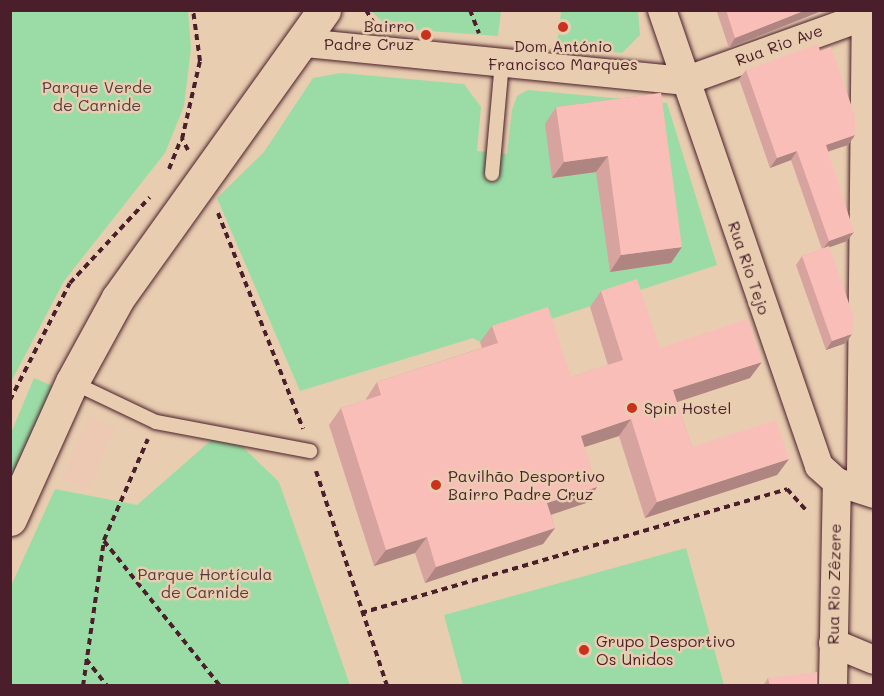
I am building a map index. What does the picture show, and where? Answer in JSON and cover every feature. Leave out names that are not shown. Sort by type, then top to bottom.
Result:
[{"type":"street","points":[[10,519],[72,382],[153,243],[305,44],[324,10]]},
{"type":"street","name":"Rua Rio Tejo","points":[[662,10],[819,466],[861,481]]},
{"type":"street","name":"Rua Rio Ave","points":[[685,81],[814,20],[868,13]]},
{"type":"street","name":"Rua Rio Zêzere","points":[[833,686],[836,512],[861,481],[868,13]]},
{"type":"street","points":[[305,44],[685,81]]},
{"type":"street","points":[[833,642],[873,660]]},
{"type":"lane","points":[[492,174],[502,63]]},
{"type":"lane","points":[[72,382],[156,422],[310,451]]},
{"type":"path","points":[[165,181],[182,139]]},
{"type":"path","points":[[10,400],[70,283],[156,190]]},
{"type":"path","points":[[83,686],[104,540],[156,422]]},
{"type":"path","points":[[387,686],[361,613],[787,489],[809,513],[836,512]]},
{"type":"path","points":[[104,540],[220,686]]},
{"type":"path","points":[[86,659],[107,686]]},
{"type":"shaded area","points":[[89,416],[115,428],[88,490],[62,478]]},
{"type":"green space","name":"Parque Verde de Carnide","points":[[10,11],[188,11],[191,48],[184,106],[165,153],[64,281],[11,382]]},
{"type":"green space","points":[[371,11],[501,11],[498,36],[389,28]]},
{"type":"green space","points":[[561,11],[638,11],[640,35],[622,53],[557,46]]},
{"type":"green space","points":[[341,73],[464,84],[481,107],[477,151],[507,154],[512,110],[517,96],[528,90],[667,103],[717,265],[480,342],[473,338],[300,391],[217,198],[264,152],[313,78]]},
{"type":"green space","points":[[34,378],[55,387],[11,486],[11,433]]},
{"type":"green space","name":"Parque Hortícula de Carnide","points":[[224,429],[279,482],[350,685],[11,686],[11,586],[55,489],[137,505]]},
{"type":"green space","name":"Grupo Desportivo Os Unidos","points":[[686,548],[724,685],[463,685],[444,615]]},
{"type":"building","points":[[726,10],[806,10],[735,38]]},
{"type":"building","points":[[818,44],[820,51],[831,47],[855,116],[855,135],[826,145],[854,232],[829,241],[797,151],[777,158],[746,70]]},
{"type":"building","points":[[661,93],[682,247],[621,255],[608,156],[564,162],[556,107]]},
{"type":"building","points":[[829,246],[853,315],[852,334],[832,341],[802,256]]},
{"type":"building","points":[[637,279],[660,348],[748,319],[762,362],[673,390],[692,447],[776,420],[789,459],[657,502],[631,419],[581,436],[597,487],[547,503],[555,528],[436,567],[427,537],[386,550],[341,408],[381,395],[377,382],[498,343],[492,326],[548,307],[571,377],[623,360],[601,291]]},
{"type":"building","points":[[817,672],[817,686],[770,686],[768,678]]},
{"type":"place","name":"Dom António Francisco Marques","points":[[563,27]]},
{"type":"place","name":"Bairro Padre Cruz","points":[[426,35]]},
{"type":"place","name":"Spin Hostel","points":[[632,408]]},
{"type":"place","name":"Pavilhão Desportivo Bairro Padre Cruz","points":[[436,485]]},
{"type":"place","name":"Grupo Desportivo Os Unidos","points":[[584,650]]}]
